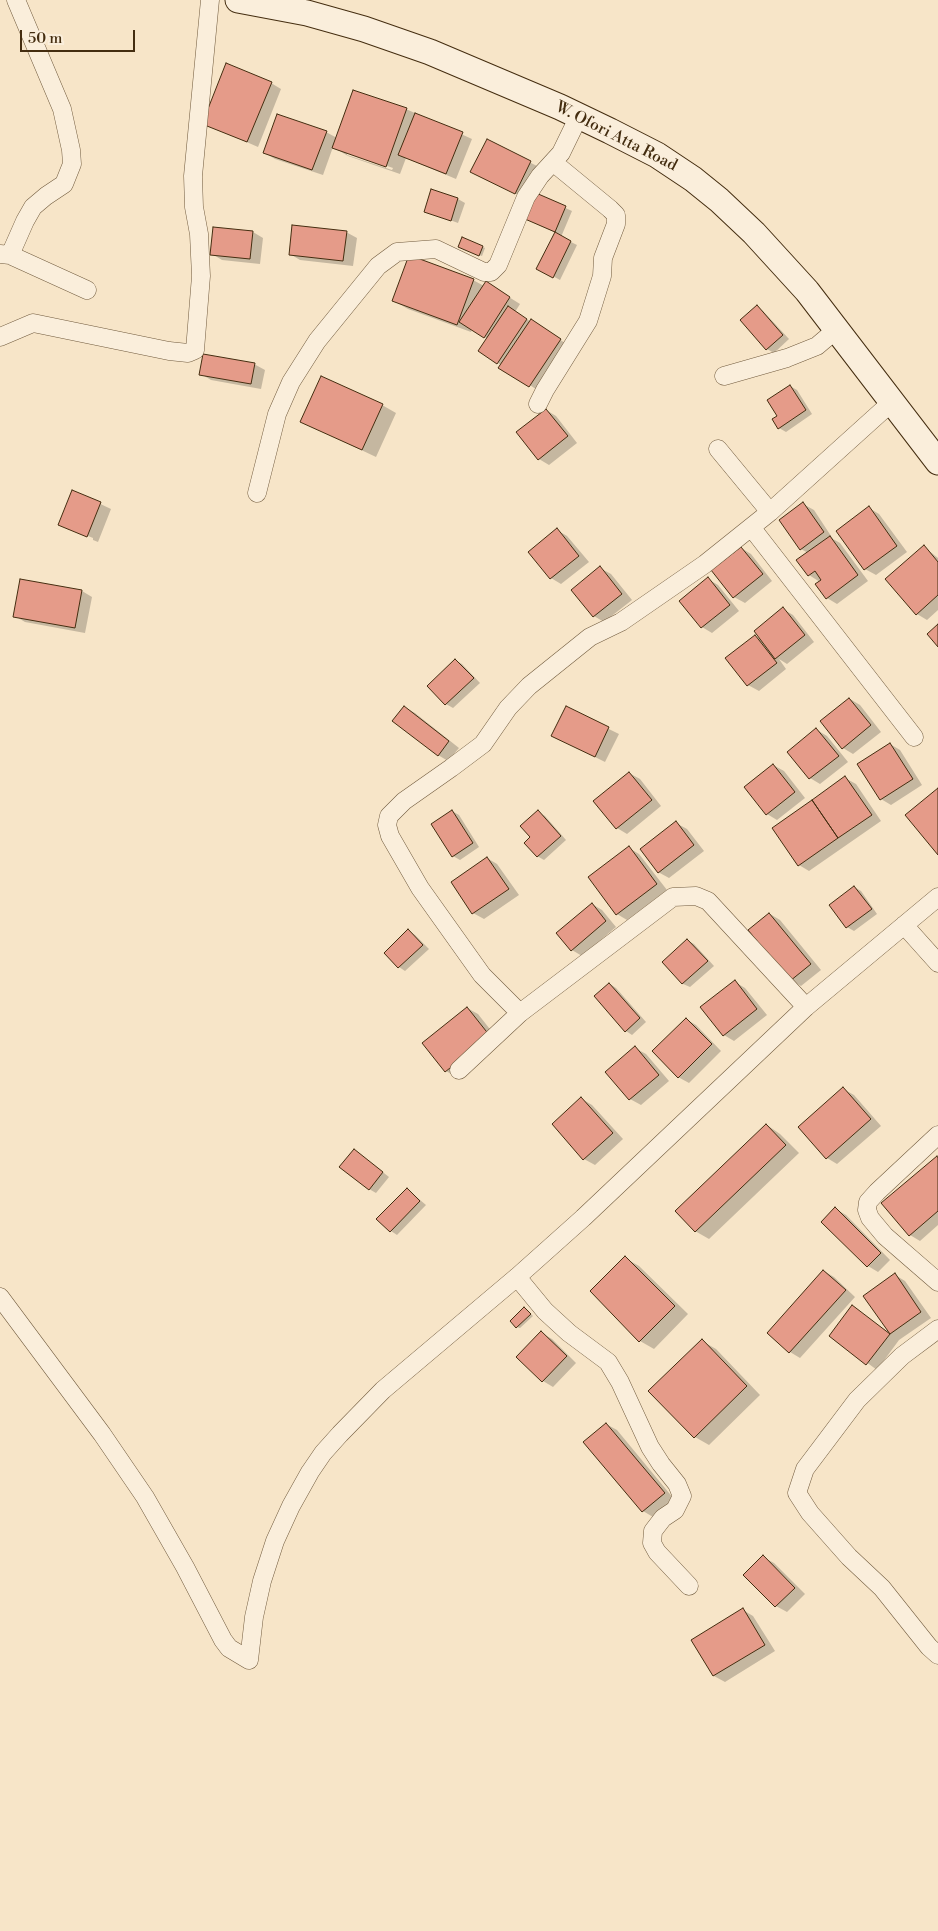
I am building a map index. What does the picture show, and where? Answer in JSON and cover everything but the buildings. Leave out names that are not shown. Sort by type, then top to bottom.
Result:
[{"type":"main road","name":"W. Ofori Atta Road","points":[[238,0],[307,13],[364,29],[430,52],[579,116],[657,155],[693,178],[761,240],[807,291],[938,462]]},
{"type":"street","points":[[16,0],[62,109],[71,150],[72,164],[64,184],[33,207],[5,254],[87,290]]},
{"type":"street","points":[[0,337],[33,323],[169,351],[188,353],[195,350],[201,276],[193,176],[210,0]]},
{"type":"street","points":[[258,493],[277,414],[291,382],[317,341],[378,266],[397,252],[436,249],[484,272],[491,272],[498,265],[526,197],[540,176],[554,163],[561,153],[579,116]]},
{"type":"street","points":[[538,404],[588,321],[602,276],[603,258],[616,224],[616,215],[610,209],[554,163]]},
{"type":"street","points":[[724,376],[787,358],[817,346],[837,329]]},
{"type":"street","points":[[520,1013],[482,975],[420,888],[390,836],[387,825],[389,816],[404,801],[483,744],[508,708],[529,686],[558,662],[590,637],[621,622],[705,564],[770,512],[893,401]]},
{"type":"street","points":[[718,449],[770,512]]},
{"type":"street","points":[[751,527],[914,737]]},
{"type":"street","points":[[458,1070],[520,1013],[673,897],[684,895],[696,896],[708,901],[806,1007]]},
{"type":"street","points":[[0,1297],[102,1434],[145,1497],[185,1567],[223,1640],[229,1648],[249,1660],[254,1617],[262,1581],[275,1541],[291,1506],[322,1453],[383,1390],[517,1277],[583,1218],[806,1007],[938,896]]},
{"type":"street","points":[[904,925],[938,962]]},
{"type":"street","points":[[938,1134],[877,1192],[868,1202],[866,1210],[885,1236],[938,1282]]},
{"type":"street","points":[[517,1277],[545,1311],[569,1333],[608,1362],[620,1382],[650,1447],[677,1484],[682,1496],[675,1510],[664,1518],[653,1531],[652,1542],[657,1552],[689,1586]]},
{"type":"street","points":[[937,1334],[902,1356],[857,1400],[805,1469],[797,1493],[810,1513],[849,1557],[882,1588],[929,1647],[938,1655]]}]
